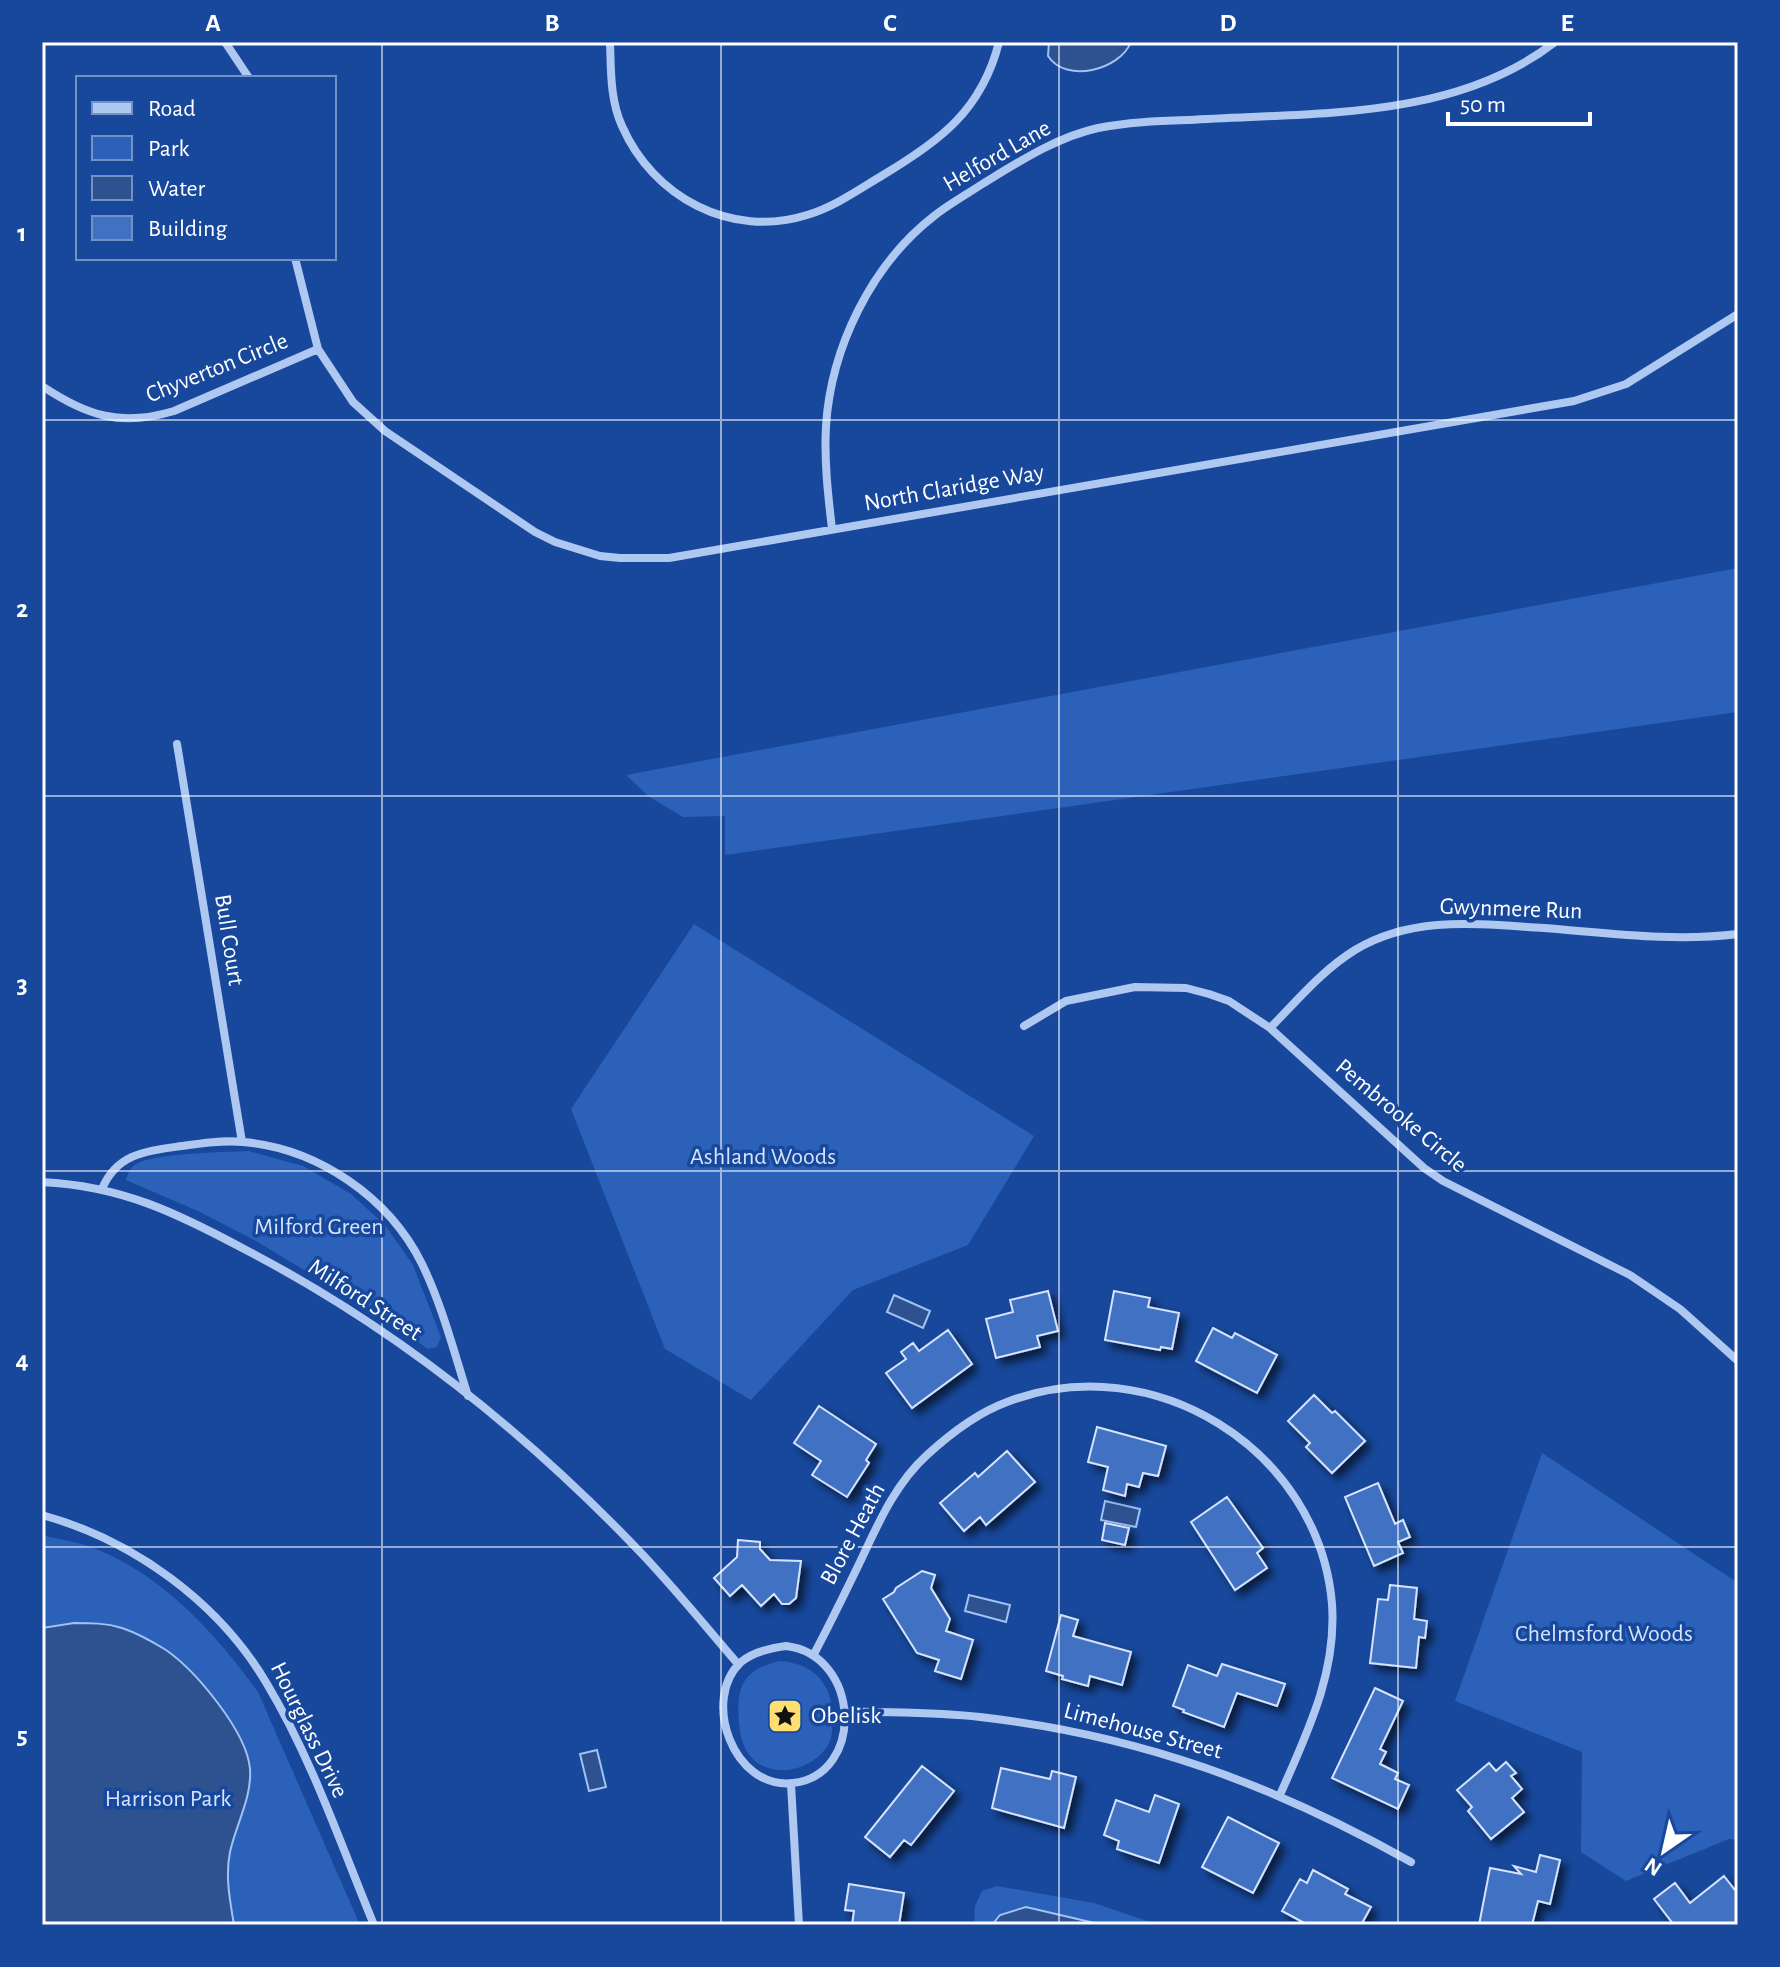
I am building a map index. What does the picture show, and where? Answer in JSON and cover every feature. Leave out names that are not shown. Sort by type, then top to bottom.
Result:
[{"type":"street","points":[[225,42],[248,76]]},
{"type":"street","name":"Helford Lane","points":[[610,42],[611,77],[621,124],[633,148],[655,177],[687,202],[702,209],[736,219],[774,222],[806,216],[829,206],[933,144],[958,121],[978,94],[994,61],[999,42]]},
{"type":"street","name":"Helford Lane","points":[[832,529],[826,423],[841,351],[862,306],[886,267],[920,228],[949,205],[1045,147],[1099,128],[1158,121],[1410,104],[1459,92],[1506,73],[1555,42]]},
{"type":"street","name":"North Claridge Way","points":[[296,260],[318,349],[353,402],[385,431],[535,532],[565,546],[620,558],[669,558],[1574,401],[1626,384],[1738,314]]},
{"type":"street","name":"Chyverton Circle","points":[[42,386],[65,401],[99,416],[135,420],[174,411],[318,349]]},
{"type":"street","name":"Bull Court","points":[[177,744],[242,1142]]},
{"type":"street","name":"Gwynmere Run","points":[[1270,1028],[1317,979],[1339,961],[1369,943],[1412,928],[1470,923],[1676,938],[1738,934]]},
{"type":"street","name":"Pembrooke Circle","points":[[1024,1026],[1066,1001],[1135,987],[1158,985],[1186,988],[1229,1001],[1270,1028],[1443,1181],[1604,1261],[1655,1290],[1738,1361]]},
{"type":"street","name":"Milford Street","points":[[102,1189],[114,1166],[139,1155],[190,1145],[242,1142],[290,1151],[327,1168],[356,1186],[393,1220],[415,1252],[430,1282],[469,1396]]},
{"type":"street","name":"Milford Street","points":[[42,1182],[102,1189],[157,1206],[266,1260],[373,1326],[469,1396],[603,1514],[655,1568],[738,1664]]},
{"type":"street","name":"Blore Heath","points":[[814,1654],[899,1488],[924,1457],[956,1430],[1009,1401],[1058,1388],[1098,1386],[1159,1395],[1231,1430],[1269,1463],[1302,1509],[1319,1549],[1332,1603],[1329,1667],[1318,1707],[1280,1795]]},
{"type":"street","name":"Hourglass Drive","points":[[42,1515],[92,1532],[149,1563],[199,1602],[250,1658],[280,1707],[374,1925]]},
{"type":"street","points":[[776,1647],[803,1649],[814,1654],[831,1670],[845,1711],[843,1737],[832,1760],[818,1774],[791,1784],[764,1778],[741,1762],[729,1741],[725,1702],[727,1690],[738,1664],[759,1652],[776,1647]]},
{"type":"street","name":"Limehouse Street","points":[[845,1711],[977,1717],[1067,1730],[1182,1758],[1280,1795],[1411,1862]]},
{"type":"street","points":[[791,1784],[799,1925]]},
{"type":"green space","points":[[1738,568],[1738,712],[725,855],[725,816],[683,817],[648,796],[626,775]]},
{"type":"green space","name":"Ashland Woods","points":[[694,924],[1034,1136],[968,1245],[853,1290],[751,1400],[665,1349],[571,1109]]},
{"type":"green space","name":"Milford Green","points":[[249,1151],[303,1166],[351,1194],[385,1225],[413,1265],[441,1337],[437,1347],[428,1349],[256,1241],[200,1212],[126,1180],[132,1167],[145,1160]]},
{"type":"green space","name":"Chelmsford Woods","points":[[1542,1453],[1738,1583],[1738,1840],[1729,1839],[1626,1881],[1581,1852],[1582,1752],[1455,1701]]},
{"type":"green space","name":"Harrison Park","points":[[42,1535],[96,1549],[144,1575],[187,1609],[225,1649],[258,1692],[360,1925],[42,1925]]},
{"type":"green space","points":[[780,1661],[802,1666],[818,1677],[829,1694],[832,1716],[831,1738],[824,1750],[806,1765],[784,1770],[761,1765],[752,1758],[741,1737],[738,1711],[744,1682],[757,1669]]},
{"type":"green space","points":[[997,1886],[1094,1903],[1159,1925],[974,1925],[975,1906],[982,1891]]},
{"type":"water","points":[[1049,42],[1131,42],[1116,60],[1092,70],[1079,71],[1056,65],[1048,56]]},
{"type":"water","points":[[894,1295],[930,1311],[923,1328],[887,1312]]},
{"type":"water","points":[[1105,1501],[1140,1509],[1136,1527],[1101,1520]]},
{"type":"water","points":[[969,1595],[1010,1605],[1006,1622],[965,1611]]},
{"type":"water","name":"Harrison Park","points":[[74,1623],[122,1628],[166,1650],[205,1687],[240,1738],[247,1754],[250,1780],[228,1870],[234,1925],[42,1925],[42,1628]]},
{"type":"water","points":[[597,1750],[606,1787],[589,1791],[580,1754]]},
{"type":"water","points":[[1026,1907],[1103,1925],[992,1925],[1000,1915]]},
{"type":"building","points":[[1048,1291],[1058,1331],[1037,1336],[1040,1347],[996,1358],[986,1319],[1013,1312],[1010,1300]]},
{"type":"building","points":[[1114,1291],[1150,1298],[1148,1307],[1179,1313],[1172,1349],[1161,1347],[1160,1350],[1105,1340]]},
{"type":"building","points":[[1213,1328],[1232,1338],[1235,1333],[1277,1355],[1257,1393],[1196,1361]]},
{"type":"building","points":[[948,1330],[972,1364],[912,1408],[886,1373],[906,1359],[901,1352],[913,1343],[919,1351]]},
{"type":"building","points":[[1314,1395],[1365,1441],[1332,1473],[1306,1447],[1310,1443],[1288,1421]]},
{"type":"building","points":[[819,1406],[876,1444],[866,1460],[869,1463],[847,1497],[812,1475],[821,1461],[794,1443]]},
{"type":"building","points":[[1097,1427],[1166,1446],[1158,1476],[1143,1473],[1139,1487],[1127,1484],[1125,1496],[1103,1490],[1108,1467],[1088,1462]]},
{"type":"building","points":[[1007,1451],[1035,1482],[986,1525],[980,1517],[964,1531],[940,1503],[975,1473],[978,1477]]},
{"type":"building","points":[[1378,1483],[1395,1524],[1403,1520],[1410,1537],[1398,1542],[1403,1553],[1374,1566],[1345,1497]]},
{"type":"building","points":[[1227,1497],[1263,1548],[1257,1553],[1267,1568],[1235,1590],[1191,1522]]},
{"type":"building","points":[[1105,1523],[1129,1528],[1125,1545],[1102,1540]]},
{"type":"building","points":[[738,1540],[760,1542],[760,1549],[770,1560],[801,1561],[796,1598],[789,1604],[782,1604],[774,1594],[761,1606],[742,1585],[730,1596],[714,1578],[737,1557]]},
{"type":"building","points":[[922,1571],[935,1575],[931,1588],[950,1619],[946,1631],[973,1640],[961,1679],[935,1671],[939,1660],[917,1653],[883,1599]]},
{"type":"building","points":[[1390,1585],[1417,1588],[1414,1619],[1427,1621],[1425,1638],[1419,1637],[1416,1668],[1370,1663],[1378,1599],[1388,1600]]},
{"type":"building","points":[[1061,1615],[1078,1620],[1073,1636],[1131,1652],[1122,1685],[1090,1676],[1088,1686],[1046,1671]]},
{"type":"building","points":[[1222,1664],[1285,1684],[1277,1706],[1237,1693],[1224,1727],[1173,1706],[1188,1665],[1217,1676]]},
{"type":"building","points":[[1375,1688],[1403,1701],[1380,1749],[1386,1752],[1380,1764],[1398,1773],[1395,1779],[1409,1785],[1398,1809],[1332,1778]]},
{"type":"building","points":[[1506,1762],[1516,1773],[1511,1776],[1522,1789],[1512,1798],[1524,1812],[1491,1839],[1468,1811],[1472,1807],[1457,1790],[1489,1763],[1496,1771]]},
{"type":"building","points":[[922,1766],[954,1791],[911,1845],[904,1840],[890,1857],[865,1837]]},
{"type":"building","points":[[1001,1768],[1050,1779],[1052,1771],[1076,1777],[1064,1828],[992,1808]]},
{"type":"building","points":[[1155,1795],[1179,1804],[1159,1863],[1117,1849],[1119,1841],[1104,1835],[1116,1800],[1149,1812]]},
{"type":"building","points":[[1228,1817],[1279,1843],[1253,1893],[1202,1867]]},
{"type":"building","points":[[1540,1855],[1560,1860],[1550,1904],[1538,1901],[1532,1925],[1479,1925],[1490,1868],[1521,1874],[1514,1866],[1536,1872]]},
{"type":"building","points":[[1313,1870],[1348,1889],[1345,1894],[1371,1907],[1361,1925],[1308,1925],[1282,1911],[1300,1879],[1307,1883]]},
{"type":"building","points":[[1724,1876],[1738,1894],[1738,1925],[1674,1925],[1654,1899],[1675,1883],[1690,1903]]},
{"type":"building","points":[[849,1884],[904,1893],[899,1925],[852,1925],[854,1911],[845,1910]]},
{"type":"place","name":"Obelisk","points":[[785,1716]]}]
